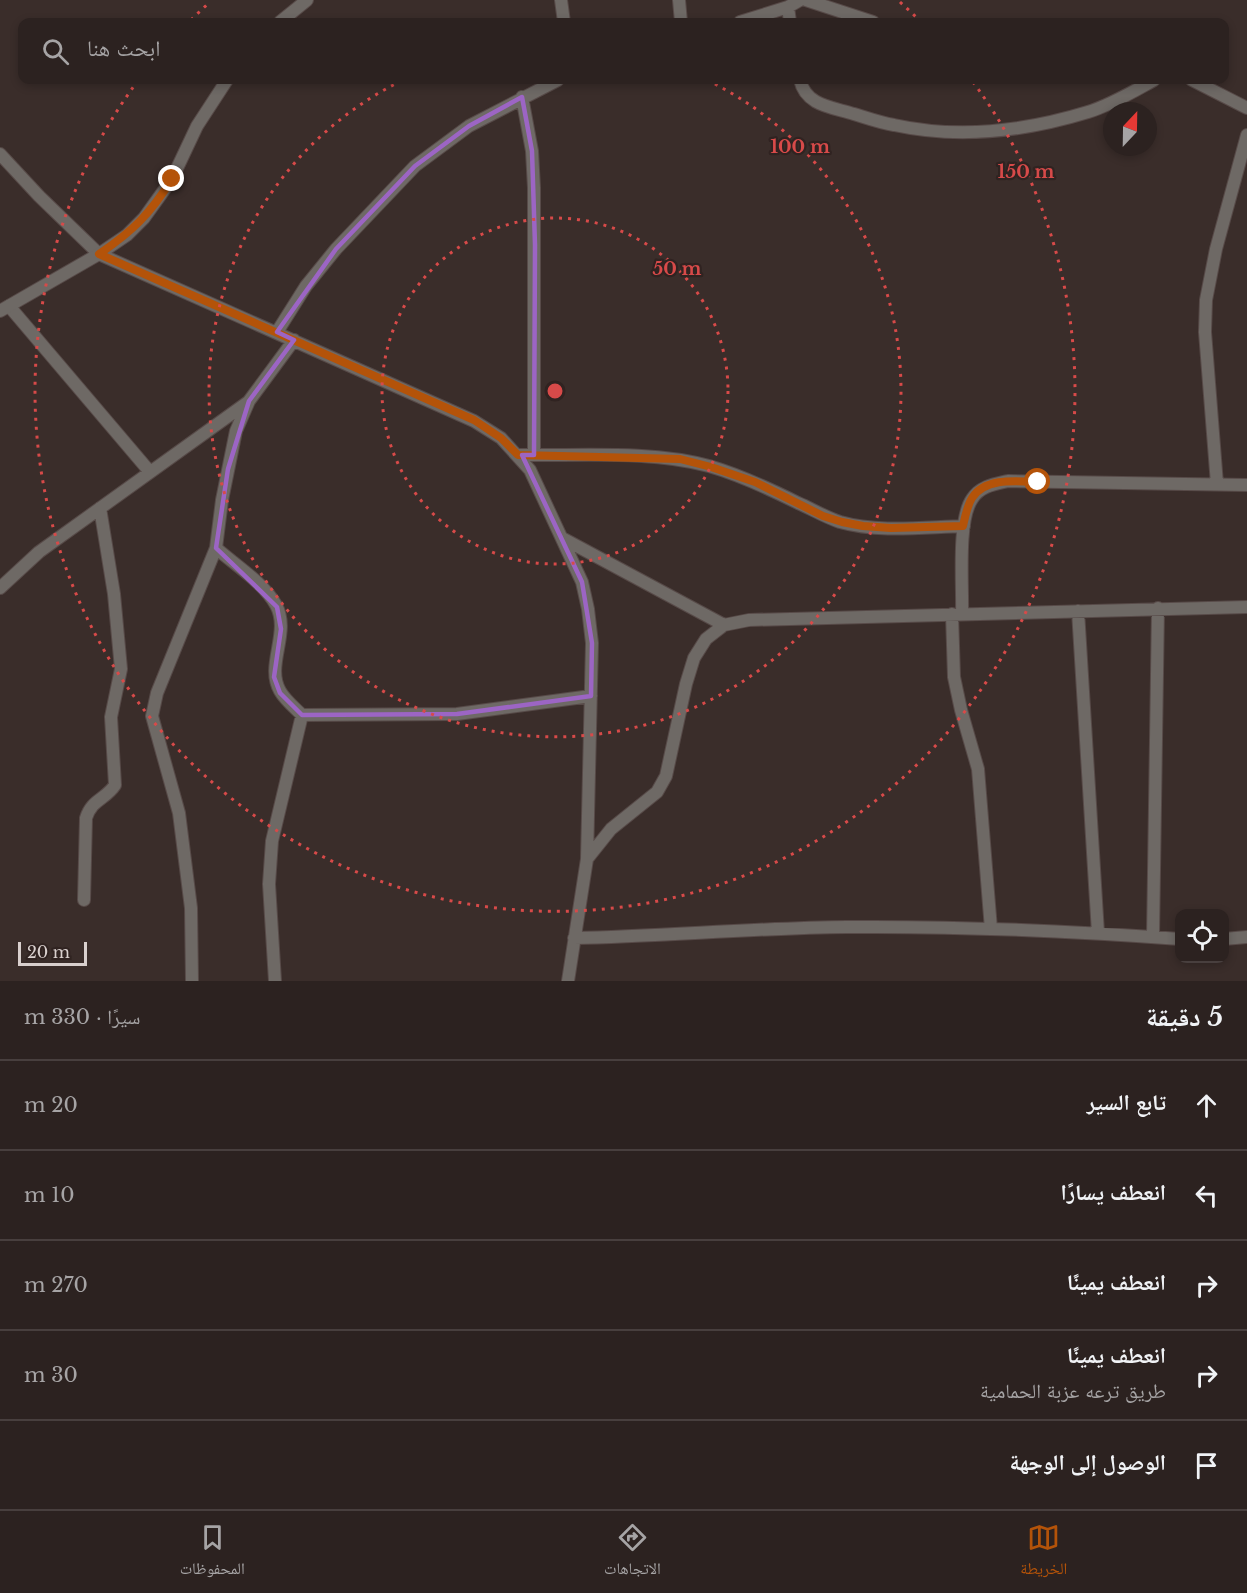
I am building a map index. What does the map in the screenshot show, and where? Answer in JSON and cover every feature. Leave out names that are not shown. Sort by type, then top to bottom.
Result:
[{"type":"street","points":[[285,18],[307,0]]},
{"type":"street","points":[[561,0],[563,18]]},
{"type":"street","points":[[680,0],[681,18]]},
{"type":"street","points":[[753,18],[788,7],[800,0]]},
{"type":"street","points":[[806,0],[861,18]]},
{"type":"street","points":[[788,7],[789,18]]},
{"type":"street","points":[[150,472],[4,308],[99,254],[127,235],[144,218],[172,179],[197,126],[224,84]]},
{"type":"street","points":[[277,332],[306,286],[329,258],[415,166],[469,126],[550,84]]},
{"type":"street","points":[[801,84],[807,96],[814,100],[894,125],[937,132],[979,133],[1028,127],[1090,112],[1147,84]]},
{"type":"street","points":[[1200,84],[1247,108]]},
{"type":"street","points":[[522,97],[532,151],[534,189],[534,455]]},
{"type":"street","points":[[1217,484],[1205,332],[1206,300],[1216,249],[1247,135]]},
{"type":"street","points":[[0,154],[39,196],[99,254],[474,420],[501,438],[530,470],[582,582],[592,643],[587,860],[568,981]]},
{"type":"street","points":[[192,981],[191,908],[178,813],[152,716],[157,693],[216,548],[236,431],[249,401],[294,340]]},
{"type":"street","points":[[0,588],[39,552],[249,401]]},
{"type":"street","points":[[518,455],[680,459],[755,482],[823,516],[842,522],[891,528],[963,526]]},
{"type":"street","points":[[991,929],[978,769],[954,677],[963,526],[972,498],[980,490],[992,484],[1008,481],[1247,485]]},
{"type":"street","points":[[84,900],[86,818],[90,807],[110,792],[115,785],[111,717],[121,669],[114,594],[100,508]]},
{"type":"street","points":[[562,538],[724,625]]},
{"type":"street","points":[[216,548],[262,588],[277,607],[281,629],[274,676],[280,693],[302,715],[457,714],[591,696]]},
{"type":"street","points":[[587,860],[611,829],[657,792],[666,776],[694,658],[706,639],[724,625],[749,620],[1247,607]]},
{"type":"street","points":[[1154,937],[1158,608]]},
{"type":"street","points":[[1078,611],[1098,933]]},
{"type":"street","points":[[275,981],[269,884],[273,842],[302,715]]},
{"type":"street","points":[[574,938],[844,927],[991,929],[1175,939]]},
{"type":"street","points":[[1229,939],[1247,938]]},
{"type":"highlighted area","points":[[522,97],[532,151],[535,245],[534,455],[522,455],[582,582],[592,643],[591,696],[457,714],[302,715],[280,693],[274,677],[281,629],[277,607],[216,548],[228,469],[249,401],[294,340],[277,332],[336,249],[415,166],[469,126]]},
{"type":"route","points":[[172,179],[144,218],[127,235],[99,254],[474,420],[501,438],[518,455],[680,459],[755,482],[823,516],[863,526],[891,528],[963,526],[967,508],[972,498],[980,490],[992,484],[1008,481],[1038,482]]}]
